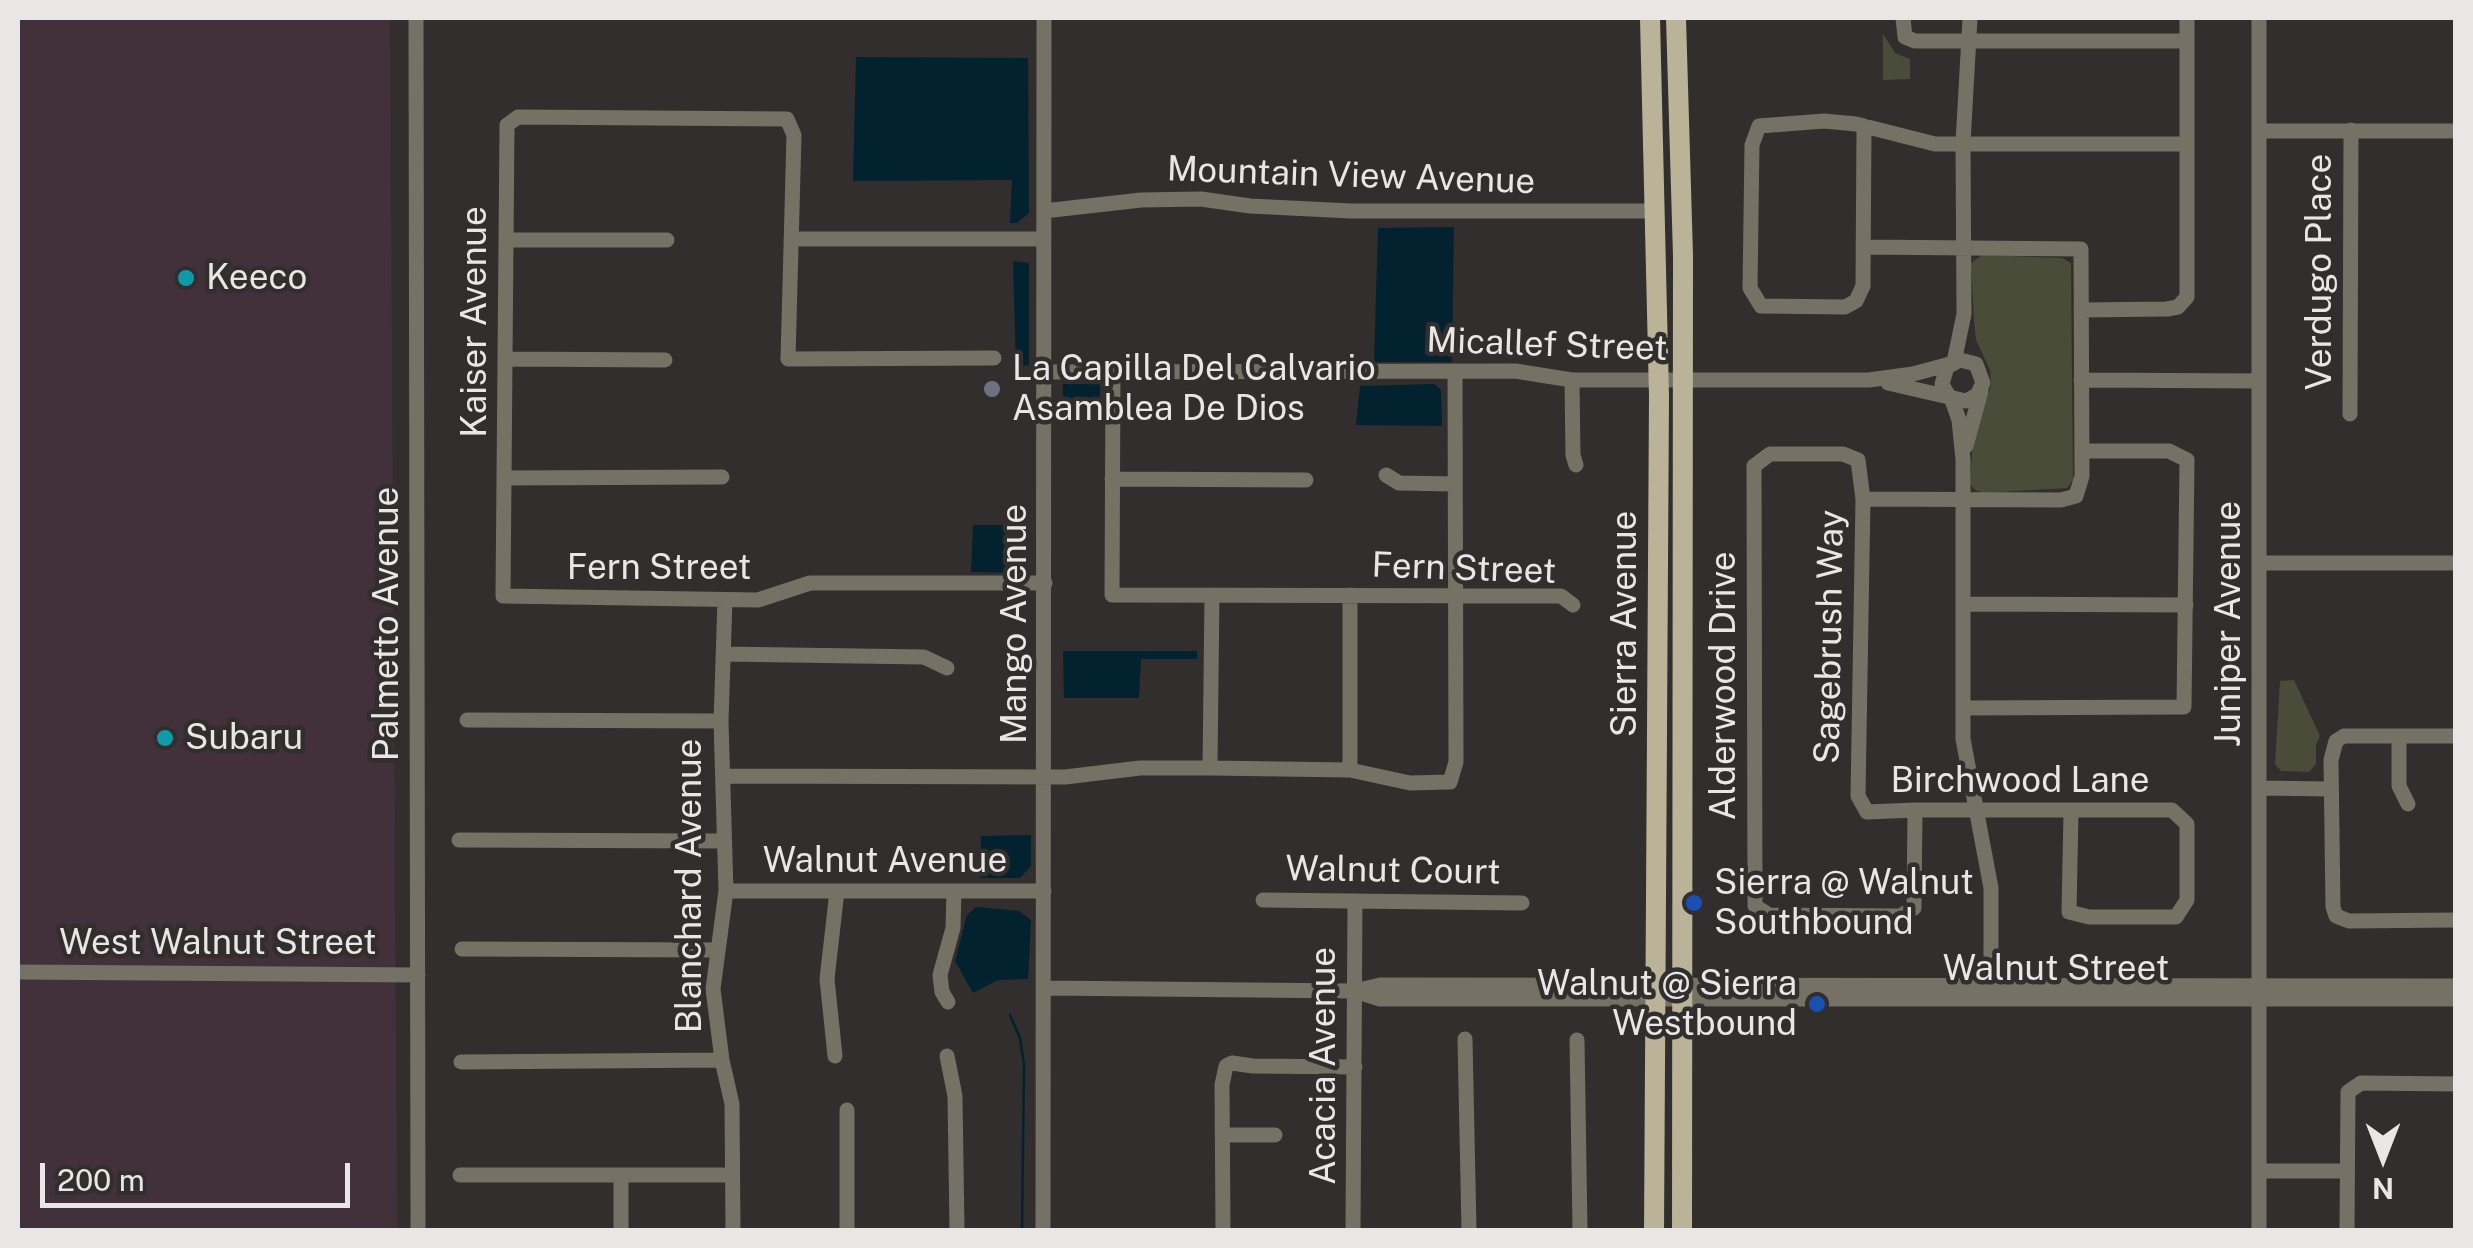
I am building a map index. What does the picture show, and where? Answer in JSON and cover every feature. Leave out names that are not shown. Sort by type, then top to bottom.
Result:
[{"type":"main road","name":"Sierra Avenue","points":[[1650,18],[1659,379],[1654,1230]]},
{"type":"main road","name":"Sierra Avenue","points":[[1676,18],[1682,379],[1682,1230]]},
{"type":"street","name":"Palmetto Avenue","points":[[416,18],[418,1230]]},
{"type":"street","name":"Mango Avenue","points":[[1043,1230],[1044,18]]},
{"type":"street","points":[[1903,18],[1906,37],[1914,41],[2187,40]]},
{"type":"street","points":[[1970,18],[1963,143],[1964,314],[1952,363],[1942,378],[1959,420],[1963,460],[1963,739],[1991,888],[1991,985]]},
{"type":"street","points":[[2081,310],[2178,308],[2187,297],[2187,18]]},
{"type":"street","name":"Juniper Avenue","points":[[2258,18],[2260,1230]]},
{"type":"street","name":"Kaiser Avenue","points":[[504,542],[505,130],[512,120],[787,119],[794,128],[790,239]]},
{"type":"street","points":[[1864,126],[1862,286],[1856,302],[1845,308],[1761,306],[1750,288],[1752,146],[1758,126],[1824,121],[1864,126],[1934,144],[2187,144]]},
{"type":"street","points":[[2259,130],[2456,131]]},
{"type":"street","name":"Verdugo Place","points":[[2350,414],[2351,130]]},
{"type":"street","name":"Mountain View Avenue","points":[[1044,212],[1142,200],[1201,199],[1250,206],[1351,211],[1656,212]]},
{"type":"street","points":[[994,358],[788,358],[790,239],[1044,239]]},
{"type":"street","points":[[506,240],[667,240]]},
{"type":"street","points":[[1862,499],[2061,500],[2076,496],[2082,476],[2081,248],[1863,246]]},
{"type":"street","points":[[1963,460],[1981,389],[1980,370],[1964,314]]},
{"type":"street","points":[[506,359],[665,360]]},
{"type":"street","points":[[1952,363],[1971,362],[1980,370]]},
{"type":"street","name":"Micallef Street","points":[[1044,372],[1515,371],[1572,380],[1869,380],[1952,363]]},
{"type":"street","points":[[1114,371],[1112,480],[1306,480]]},
{"type":"street","points":[[725,776],[1045,777],[1140,768],[1210,768],[1350,770],[1410,783],[1450,782],[1454,777],[1454,371]]},
{"type":"street","points":[[1572,380],[1576,465]]},
{"type":"street","name":"Micallef Street","points":[[1869,380],[1949,396]]},
{"type":"street","points":[[2081,380],[2259,380]]},
{"type":"street","points":[[1949,396],[1966,401],[1981,389]]},
{"type":"street","points":[[1963,708],[2184,706],[2187,460],[2168,451],[2082,451]]},
{"type":"street","name":"Sagebrush Way","points":[[1754,466],[1770,454],[1843,454],[1858,460],[1862,499],[1858,796],[1867,812]]},
{"type":"street","name":"Alderwood Drive","points":[[1754,466],[1755,906],[1769,915],[1788,916],[1900,916],[1914,908],[1915,810]]},
{"type":"street","points":[[1386,475],[1400,483],[1454,484]]},
{"type":"street","points":[[505,478],[722,477]]},
{"type":"street","name":"Fern Street","points":[[1112,480],[1112,594],[1560,596],[1573,605]]},
{"type":"street","name":"Fern Street","points":[[504,542],[503,596],[725,600],[766,599],[810,583],[1046,583]]},
{"type":"street","points":[[2260,563],[2456,563]]},
{"type":"street","points":[[1350,595],[1350,770]]},
{"type":"street","points":[[1210,768],[1212,596]]},
{"type":"street","name":"Blanchard Avenue","points":[[725,600],[720,721],[725,776],[726,891],[713,989],[732,1104],[733,1230]]},
{"type":"street","points":[[1962,604],[2186,605]]},
{"type":"street","points":[[724,654],[924,657],[947,668]]},
{"type":"street","points":[[467,720],[720,721]]},
{"type":"street","points":[[2456,736],[2344,736],[2336,741],[2331,760],[2332,908],[2336,916],[2349,921],[2456,920]]},
{"type":"street","points":[[2399,736],[2399,786],[2408,804]]},
{"type":"street","points":[[2259,788],[2331,789]]},
{"type":"street","name":"Birchwood Lane","points":[[1867,812],[2172,810],[2187,824],[2187,900],[2176,916],[2089,917],[2069,912],[2072,812]]},
{"type":"street","points":[[459,840],[724,840]]},
{"type":"street","name":"Walnut Avenue","points":[[726,891],[1044,891]]},
{"type":"street","points":[[835,1056],[826,995],[837,891]]},
{"type":"street","points":[[948,1002],[940,976],[953,928],[954,891]]},
{"type":"street","name":"Walnut Court","points":[[1263,900],[1522,902]]},
{"type":"street","name":"Acacia Avenue","points":[[1352,1230],[1355,901]]},
{"type":"street","points":[[462,950],[716,950]]},
{"type":"street","name":"West Walnut Street","points":[[18,972],[418,975]]},
{"type":"street","name":"Walnut Street","points":[[1045,988],[1355,991],[1380,985],[1682,992],[2258,993],[2456,986]]},
{"type":"street","name":"Walnut Street","points":[[1682,992],[1991,985],[2456,999]]},
{"type":"street","points":[[1466,1039],[1468,1230]]},
{"type":"street","points":[[1577,1040],[1580,1230]]},
{"type":"street","points":[[948,1056],[956,1096],[957,1230]]},
{"type":"street","points":[[462,1062],[722,1060]]},
{"type":"street","points":[[1223,1230],[1222,1085],[1226,1066],[1232,1063],[1355,1067]]},
{"type":"street","points":[[2347,1230],[2348,1092],[2360,1083],[2456,1084]]},
{"type":"street","points":[[847,1110],[847,1230]]},
{"type":"street","points":[[1224,1135],[1275,1135]]},
{"type":"street","points":[[2258,1171],[2347,1171]]},
{"type":"street","points":[[460,1175],[732,1175]]},
{"type":"street","points":[[621,1175],[621,1230]]},
{"type":"shaded area","points":[[18,18],[390,18],[397,1230],[18,1230]]},
{"type":"green space","points":[[1883,34],[1895,53],[1910,59],[1910,79],[1883,80]]},
{"type":"green space","points":[[1982,255],[2062,258],[2071,263],[2073,480],[2067,488],[1983,493],[1970,484],[1973,438],[1991,385],[1974,322],[1971,263]]},
{"type":"green space","points":[[2294,680],[2320,736],[2316,764],[2309,772],[2281,771],[2275,764],[2280,681]]},
{"type":"water","points":[[856,57],[1028,58],[1029,213],[1017,223],[1010,223],[1012,180],[853,181]]},
{"type":"water","points":[[1454,227],[1452,362],[1374,362],[1378,228]]},
{"type":"water","points":[[1013,261],[1029,263],[1029,365],[1016,367]]},
{"type":"water","points":[[1063,384],[1100,384],[1100,418],[1062,418]]},
{"type":"water","points":[[1434,384],[1441,390],[1442,426],[1356,425],[1360,386]]},
{"type":"water","points":[[973,525],[1028,525],[1028,567],[1018,573],[971,572]]},
{"type":"water","points":[[1063,651],[1197,651],[1197,659],[1141,659],[1139,698],[1064,698]]},
{"type":"water","points":[[1031,835],[1031,866],[1020,878],[980,878],[981,836]]},
{"type":"water","points":[[976,907],[1019,911],[1031,920],[1028,979],[998,980],[973,993],[955,961],[967,915]]},
{"type":"waterway","points":[[1010,1015],[1020,1038],[1024,1065],[1022,1230]]},
{"type":"place","name":"Keeco","points":[[186,278]]},
{"type":"place","name":"La Capilla Del Calvario Asamblea De Dios","points":[[992,389]]},
{"type":"place","name":"Subaru","points":[[165,738]]},
{"type":"place","name":"Sierra @ Walnut Southbound","points":[[1694,903]]},
{"type":"place","name":"Walnut @ Sierra Westbound","points":[[1817,1004]]}]
